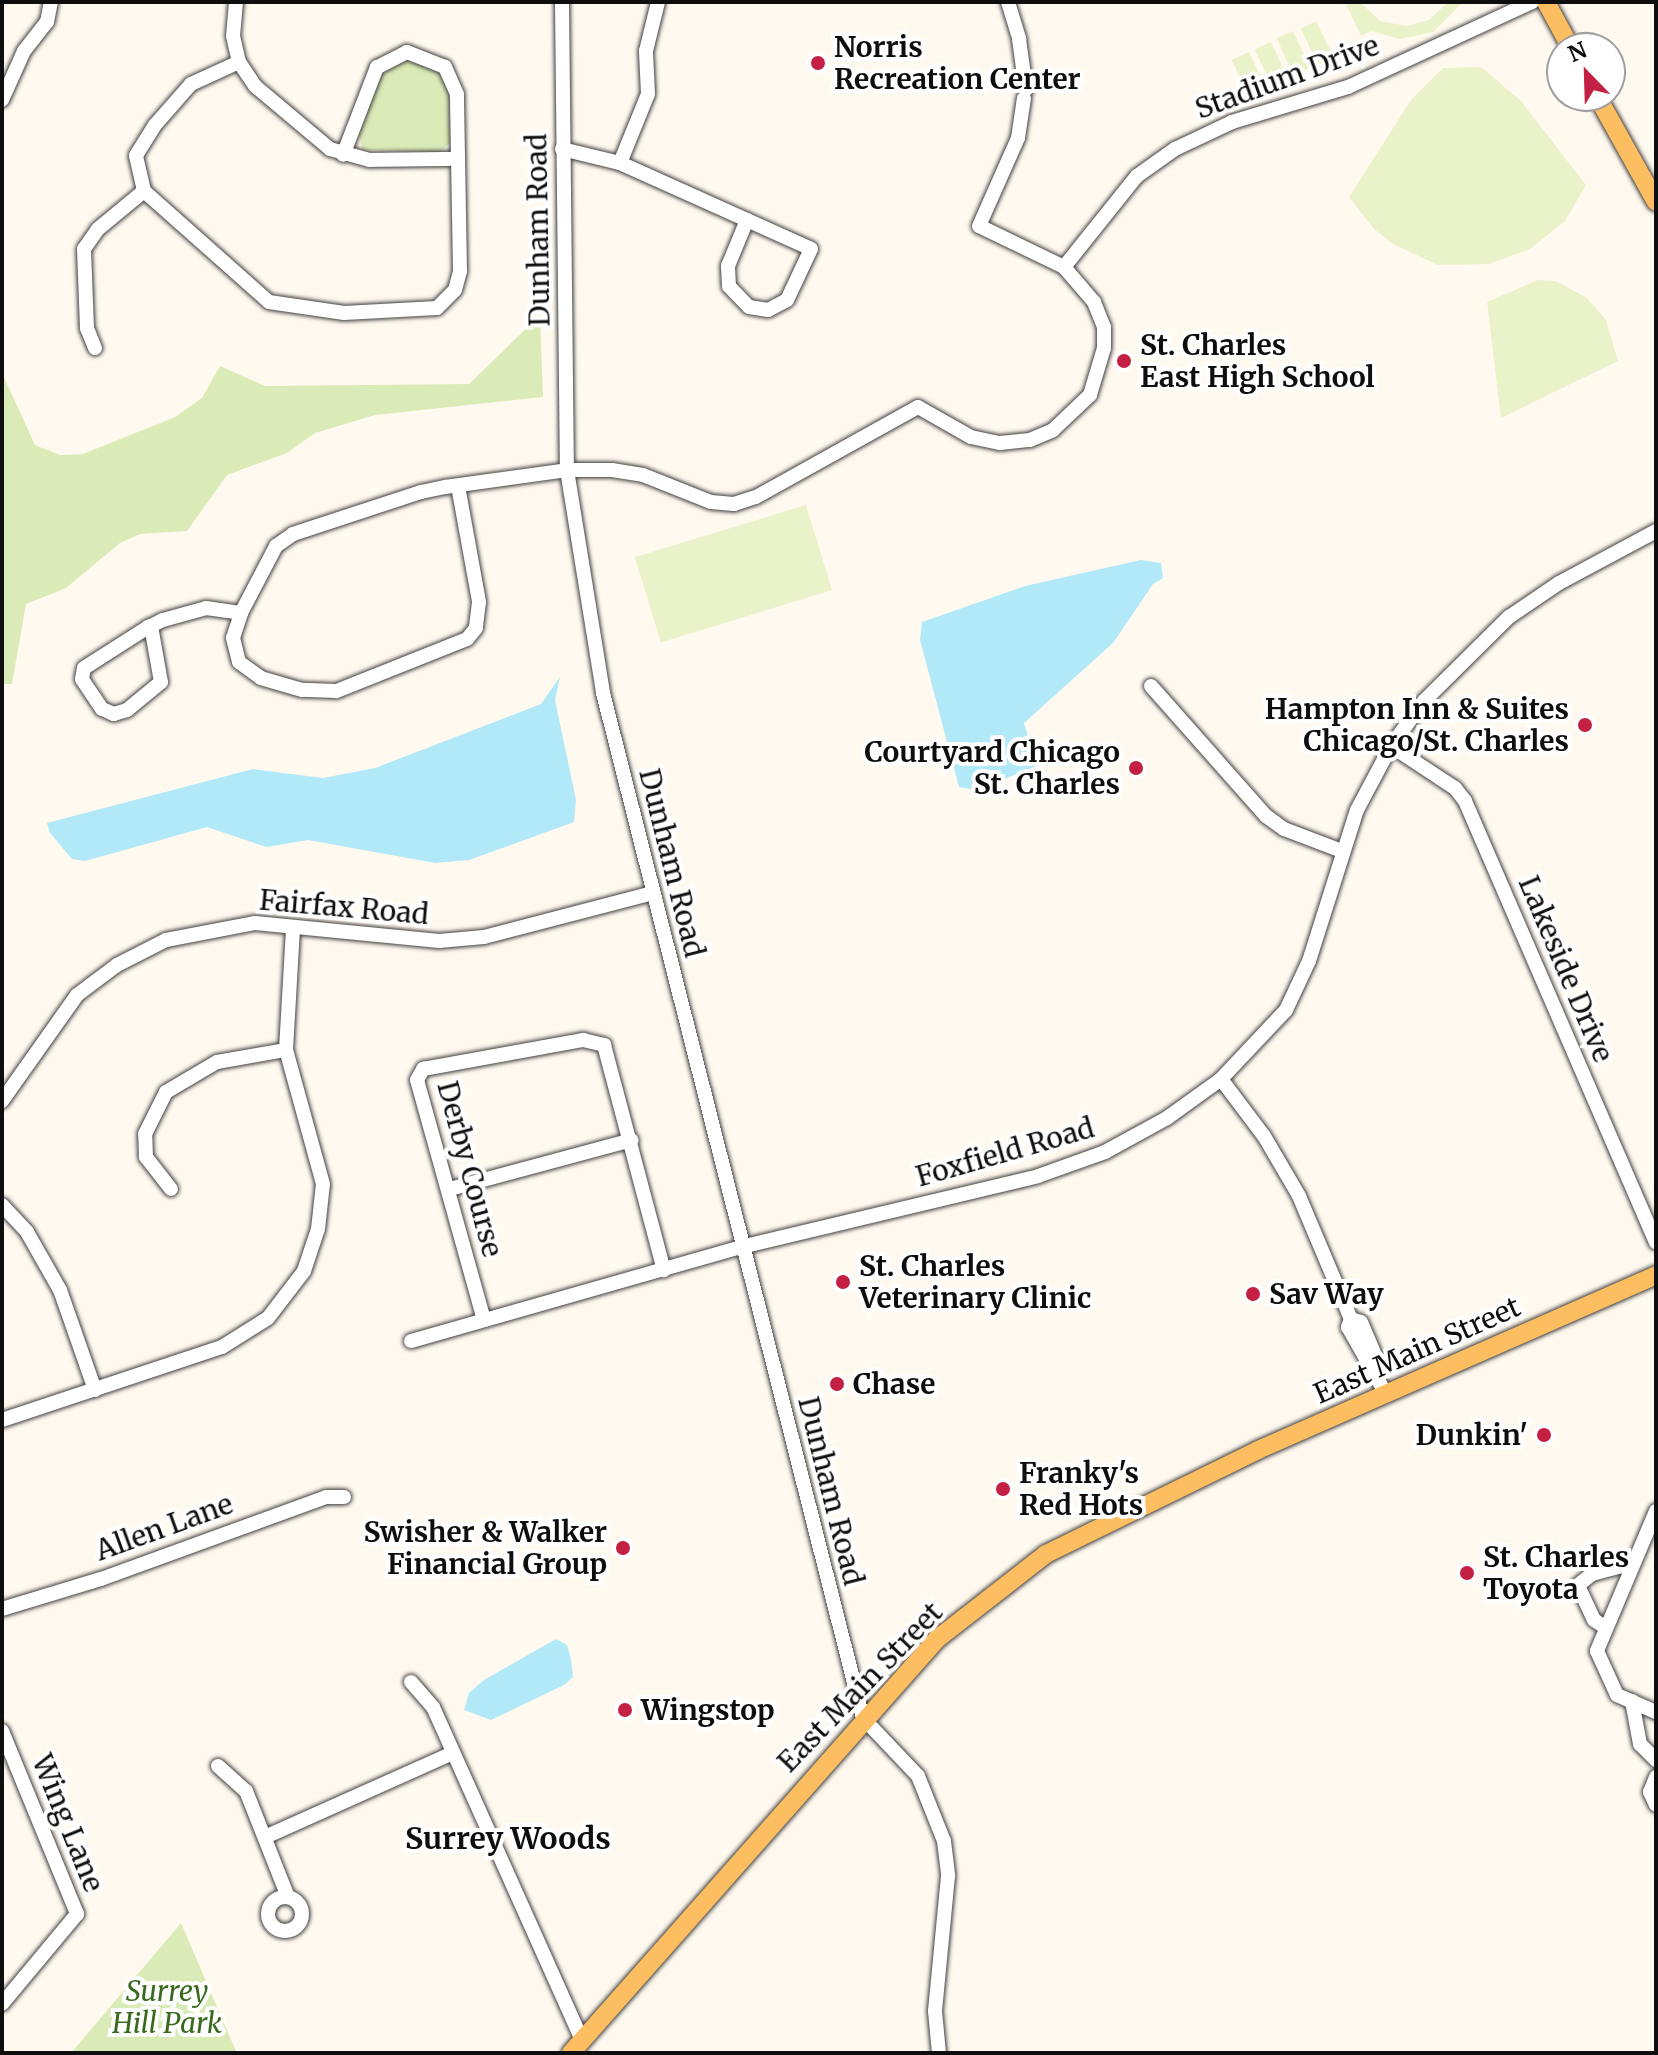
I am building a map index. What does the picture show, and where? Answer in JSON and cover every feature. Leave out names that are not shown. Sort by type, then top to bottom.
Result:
[{"type":"main road","points":[[1546,2],[1562,32]]},
{"type":"main road","points":[[1606,112],[1656,202]]},
{"type":"main road","name":"East Main Street","points":[[576,2047],[863,1718],[937,1639],[1046,1554],[1386,1394],[1656,1275]]},
{"type":"street","points":[[2,100],[24,51],[47,22],[51,2]]},
{"type":"street","points":[[236,2],[238,55],[284,113],[343,155],[370,160],[457,159]]},
{"type":"street","name":"Dunham Road","points":[[562,2],[567,470],[603,693],[741,1247],[863,1718]]},
{"type":"street","points":[[620,163],[648,94],[646,51],[658,2]]},
{"type":"street","points":[[458,486],[479,613],[476,628],[454,647],[356,686],[302,690],[261,678],[239,662],[233,638],[241,613],[270,554],[293,534],[421,492],[458,486],[567,470],[643,475],[702,499],[734,504],[756,497],[906,411],[928,408],[971,437],[1000,443],[1030,440],[1075,414],[1099,373],[1104,327],[1094,302],[1064,267],[979,226],[1018,138],[1025,94],[1022,54],[1008,2]]},
{"type":"street","name":"Stadium Drive","points":[[1064,267],[1149,164],[1232,122],[1348,87],[1532,2]]},
{"type":"street","points":[[238,55],[191,84],[155,125],[136,156],[144,191],[269,302],[291,309],[420,312],[446,301],[457,281],[454,80],[438,61],[407,52],[386,59],[371,75],[343,155]]},
{"type":"street","points":[[562,149],[620,163],[747,220],[811,249],[787,300],[768,310],[749,307],[733,295],[726,274],[747,220]]},
{"type":"street","points":[[95,348],[87,328],[84,249],[98,229],[144,191]]},
{"type":"street","name":"Foxfield Road","points":[[411,1341],[741,1247],[1068,1167],[1138,1137],[1221,1079],[1267,1035],[1300,986],[1357,810],[1391,746],[1442,679],[1509,617],[1559,583],[1656,531]]},
{"type":"street","points":[[151,626],[161,682],[127,710],[109,713],[80,673],[151,626],[206,608],[241,613]]},
{"type":"street","points":[[1151,686],[1266,816],[1284,829],[1342,851]]},
{"type":"street","name":"Lakeside Drive","points":[[1391,746],[1455,788],[1465,801],[1656,1242]]},
{"type":"street","name":"Fairfax Road","points":[[2,1101],[77,995],[117,965],[166,940],[206,929],[255,923],[439,941],[484,937],[653,893]]},
{"type":"street","points":[[2,1420],[222,1347],[268,1318],[304,1271],[318,1229],[323,1184],[286,1050],[293,927]]},
{"type":"street","name":"Derby Course","points":[[484,1320],[450,1189],[417,1080],[423,1069],[594,1040],[604,1045],[612,1059],[664,1270]]},
{"type":"street","points":[[171,1189],[146,1157],[149,1123],[166,1092],[217,1062],[286,1050]]},
{"type":"street","points":[[1221,1079],[1264,1136],[1299,1196],[1351,1319],[1361,1322],[1376,1357],[1374,1368],[1386,1394]]},
{"type":"street","points":[[450,1189],[631,1140]]},
{"type":"street","points":[[2,1205],[27,1232],[60,1290],[95,1390]]},
{"type":"street","name":"Allen Lane","points":[[2,1609],[101,1579],[326,1497],[344,1497]]},
{"type":"street","points":[[1656,1511],[1597,1651],[1617,1695],[1656,1712]]},
{"type":"street","points":[[1606,1628],[1594,1620],[1578,1585],[1592,1574],[1634,1563]]},
{"type":"street","points":[[411,1682],[433,1707],[576,2047]]},
{"type":"street","points":[[1632,1701],[1640,1744],[1656,1760]]},
{"type":"street","points":[[863,1718],[918,1776],[944,1841],[948,1876],[935,2011],[939,2053]]},
{"type":"street","name":"Wing Lane","points":[[2,1731],[77,1914],[2,2004]]},
{"type":"street","points":[[265,1837],[453,1753]]},
{"type":"street","points":[[218,1766],[246,1791],[288,1897]]},
{"type":"street","points":[[1656,1777],[1650,1792],[1656,1805]]},
{"type":"green space","points":[[1345,2],[1360,2],[1380,21],[1407,26],[1429,20],[1448,2],[1463,2],[1433,32],[1400,39],[1371,31],[1361,36]]},
{"type":"green space","points":[[1316,21],[1333,56],[1318,64],[1301,28]]},
{"type":"green space","points":[[1293,31],[1310,67],[1294,75],[1277,39]]},
{"type":"green space","points":[[1271,42],[1287,76],[1271,84],[1255,50]]},
{"type":"green space","points":[[1249,52],[1265,86],[1248,94],[1232,60]]},
{"type":"green space","points":[[415,60],[440,72],[450,94],[450,143],[440,152],[363,150],[359,135],[379,78],[398,63]]},
{"type":"green space","points":[[1481,67],[1521,101],[1586,185],[1565,221],[1530,249],[1489,264],[1438,265],[1393,244],[1374,229],[1349,197],[1411,100],[1443,68]]},
{"type":"green space","points":[[1538,280],[1556,281],[1587,298],[1606,320],[1618,361],[1501,418],[1487,302]]},
{"type":"green space","points":[[540,315],[543,397],[375,415],[315,433],[287,453],[227,475],[187,531],[140,534],[120,543],[66,588],[26,604],[12,684],[2,684],[2,373],[35,445],[60,455],[83,454],[175,417],[202,398],[220,366],[265,386],[469,384]]},
{"type":"green space","points":[[806,505],[832,590],[661,642],[635,557]]},
{"type":"green space","name":"Surrey Hill Park","points":[[181,1923],[236,2051],[71,2053]]},
{"type":"water","points":[[1141,560],[1161,563],[1163,578],[1153,584],[1113,643],[1024,723],[1037,766],[976,790],[959,787],[920,640],[922,622],[1025,586]]},
{"type":"water","points":[[560,677],[555,700],[576,800],[574,822],[469,860],[435,863],[308,840],[266,847],[207,827],[85,861],[72,859],[50,833],[47,823],[253,769],[323,778],[375,768],[541,704]]},
{"type":"water","points":[[556,1639],[567,1645],[571,1659],[573,1677],[564,1685],[491,1720],[464,1710],[469,1693],[484,1680]]},
{"type":"place","name":"Norris Recreation Center","points":[[818,63]]},
{"type":"place","name":"St. Charles East High School","points":[[1124,361]]},
{"type":"place","name":"Hampton Inn & Suites Chicago/St. Charles","points":[[1585,725]]},
{"type":"place","name":"Courtyard Chicago St. Charles","points":[[1136,768]]},
{"type":"place","name":"St. Charles Veterinary Clinic","points":[[843,1282]]},
{"type":"place","name":"Sav Way","points":[[1253,1294]]},
{"type":"place","name":"Chase","points":[[837,1384]]},
{"type":"place","name":"Dunkin'","points":[[1544,1435]]},
{"type":"place","name":"Franky's Red Hots","points":[[1003,1489]]},
{"type":"place","name":"Swisher & Walker Financial Group","points":[[623,1548]]},
{"type":"place","name":"St. Charles Toyota","points":[[1467,1573]]},
{"type":"place","name":"Wingstop","points":[[625,1710]]},
{"type":"district","name":"Surrey Woods","points":[[508,1838]]}]
